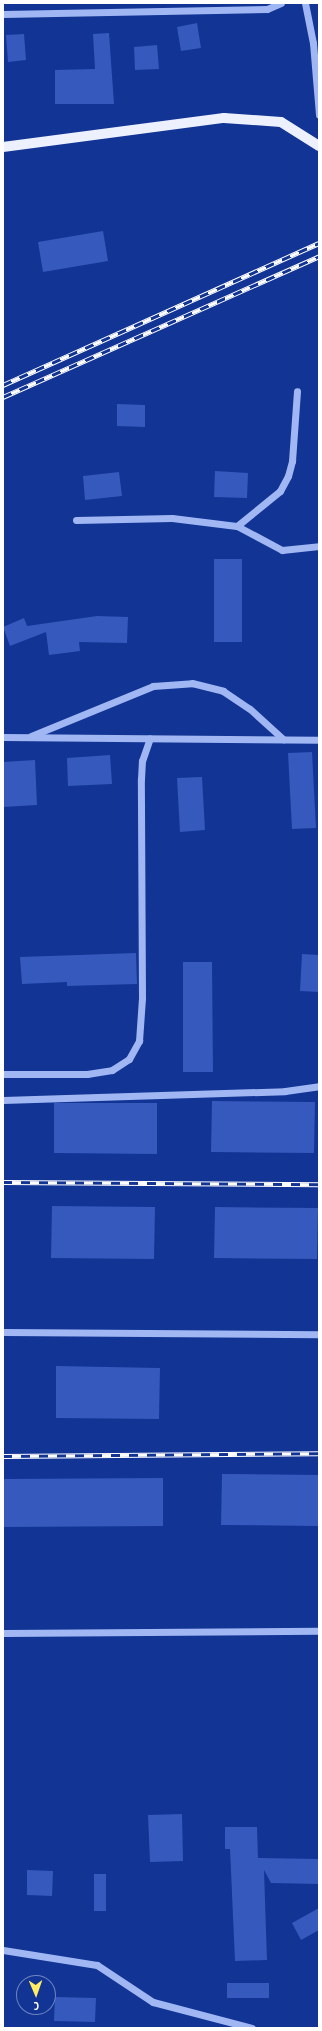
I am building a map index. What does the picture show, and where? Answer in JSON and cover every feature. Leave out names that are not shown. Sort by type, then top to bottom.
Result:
[{"type":"main road","points":[[3,147],[224,118],[281,122],[319,146]]},
{"type":"street","points":[[3,14],[267,9],[282,3]]},
{"type":"street","points":[[305,3],[313,43],[319,115]]},
{"type":"street","points":[[237,526],[280,491],[288,476],[292,461],[297,391]]},
{"type":"street","points":[[76,520],[172,518],[237,526],[282,550],[319,546]]},
{"type":"street","points":[[29,737],[153,686],[192,683],[223,691],[250,709],[283,739]]},
{"type":"street","points":[[3,737],[319,740]]},
{"type":"street","points":[[3,1074],[87,1074],[112,1070],[129,1059],[139,1041],[142,998],[141,778],[142,761],[150,738]]},
{"type":"street","points":[[3,1100],[285,1091],[319,1086]]},
{"type":"street","points":[[3,1332],[319,1334]]},
{"type":"street","points":[[3,1633],[319,1631]]},
{"type":"street","points":[[3,1950],[97,1965],[153,2002],[252,2028]]},
{"type":"building","points":[[197,23],[201,48],[181,51],[177,27]]},
{"type":"building","points":[[109,33],[114,104],[55,104],[55,70],[95,69],[93,34]]},
{"type":"building","points":[[24,34],[26,60],[8,62],[6,35]]},
{"type":"building","points":[[157,45],[159,69],[135,70],[134,47]]},
{"type":"building","points":[[103,231],[108,261],[43,272],[38,242]]},
{"type":"building","points":[[117,404],[145,405],[145,427],[117,426]]},
{"type":"building","points":[[215,471],[248,473],[247,498],[214,497]]},
{"type":"building","points":[[119,472],[122,496],[85,500],[83,476]]},
{"type":"building","points":[[214,559],[242,559],[242,642],[214,642]]},
{"type":"building","points":[[97,616],[128,617],[127,643],[79,642],[80,651],[49,655],[46,632],[10,646],[3,627],[24,618],[27,626]]},
{"type":"building","points":[[312,752],[316,828],[292,829],[288,753]]},
{"type":"building","points":[[110,755],[112,784],[68,786],[67,758]]},
{"type":"building","points":[[35,760],[37,805],[3,807],[3,762]]},
{"type":"building","points":[[202,777],[205,830],[180,832],[177,778]]},
{"type":"building","points":[[136,953],[137,984],[67,986],[67,982],[22,984],[20,957]]},
{"type":"building","points":[[302,954],[319,955],[319,992],[300,991]]},
{"type":"building","points":[[183,962],[212,962],[213,1072],[183,1072]]},
{"type":"building","points":[[212,1101],[315,1102],[314,1153],[211,1152]]},
{"type":"building","points":[[54,1103],[157,1103],[157,1154],[54,1153]]},
{"type":"building","points":[[52,1206],[155,1207],[154,1259],[51,1258]]},
{"type":"building","points":[[215,1207],[318,1208],[317,1259],[214,1258]]},
{"type":"building","points":[[56,1366],[160,1368],[159,1419],[56,1418]]},
{"type":"building","points":[[222,1474],[319,1475],[319,1526],[221,1525]]},
{"type":"building","points":[[163,1478],[163,1526],[3,1527],[3,1479]]},
{"type":"building","points":[[182,1814],[183,1861],[150,1862],[148,1815]]},
{"type":"building","points":[[225,1827],[257,1827],[258,1858],[319,1859],[319,1884],[271,1883],[264,1870],[267,1960],[235,1961],[230,1849],[225,1849]]},
{"type":"building","points":[[27,1870],[53,1871],[52,1896],[27,1895]]},
{"type":"building","points":[[94,1874],[106,1874],[106,1911],[94,1911]]},
{"type":"building","points":[[319,1908],[319,1930],[301,1940],[292,1923]]},
{"type":"building","points":[[227,1983],[269,1983],[269,1998],[227,1998]]},
{"type":"building","points":[[56,1997],[96,1998],[95,2022],[54,2021],[54,2015],[56,2015]]},
{"type":"railway","points":[[3,385],[319,243]]},
{"type":"railway","points":[[3,397],[319,256]]},
{"type":"railway","points":[[3,1182],[319,1184]]},
{"type":"railway","points":[[3,1456],[319,1453]]}]
